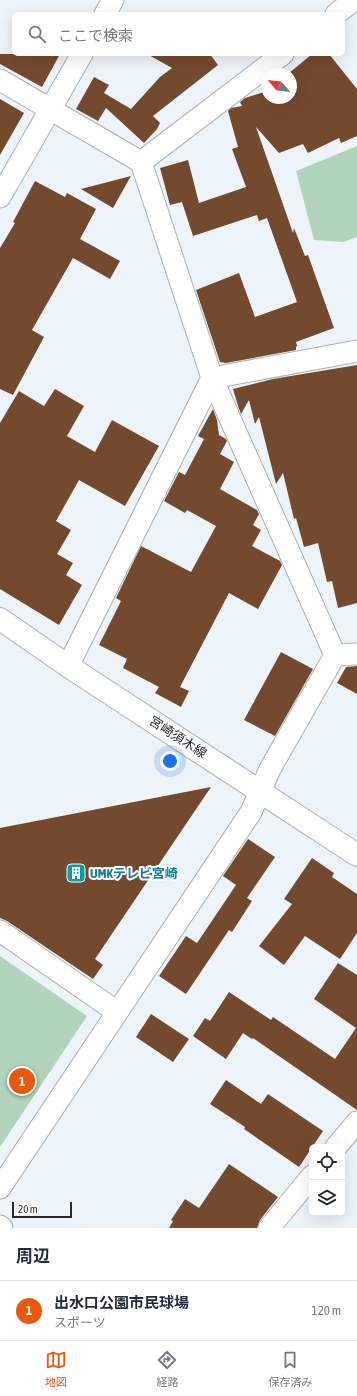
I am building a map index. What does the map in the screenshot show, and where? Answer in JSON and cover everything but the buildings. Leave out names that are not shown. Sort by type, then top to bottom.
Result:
[{"type":"main road","name":"宮崎須木線","points":[[0,619],[68,666],[260,790],[357,855]]},
{"type":"street","points":[[106,12],[113,0]]},
{"type":"street","points":[[339,12],[354,0]]},
{"type":"street","points":[[0,197],[81,56]]},
{"type":"street","points":[[141,162],[280,56]]},
{"type":"street","points":[[0,80],[141,162],[212,378],[335,655]]},
{"type":"street","points":[[212,378],[357,351]]},
{"type":"street","points":[[68,666],[212,378]]},
{"type":"street","points":[[335,655],[357,654]]},
{"type":"street","points":[[0,1188],[251,812],[270,769],[335,655]]},
{"type":"street","points":[[0,931],[117,1012]]},
{"type":"street","points":[[339,1144],[357,1122]]},
{"type":"street","points":[[268,1228],[309,1180]]},
{"type":"green space","points":[[357,146],[357,237],[344,242],[314,240],[296,171]]},
{"type":"green space","points":[[0,956],[87,1016],[0,1147]]},
{"type":"place","name":"UMKテレビ宮崎","points":[[76,873]]},
{"type":"place","name":"出水口公園市民球場","points":[[22,1081]]}]
